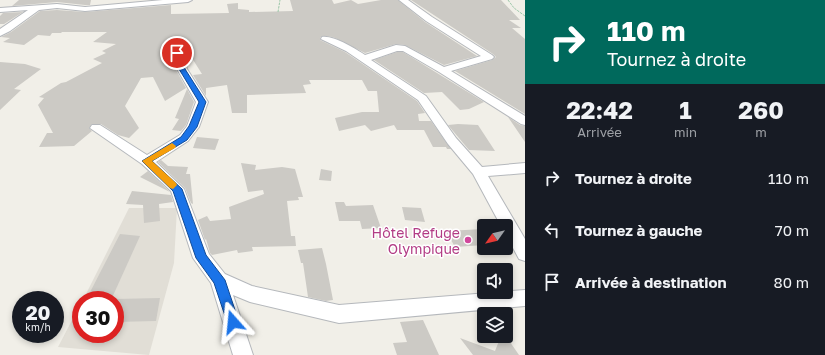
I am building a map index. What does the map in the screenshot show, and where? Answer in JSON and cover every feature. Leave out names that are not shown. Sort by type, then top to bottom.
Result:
[{"type":"street","points":[[0,10],[34,5],[84,9],[188,0]]},
{"type":"street","points":[[403,0],[489,57],[443,70]]},
{"type":"street","points":[[0,33],[7,29],[34,5]]},
{"type":"street","points":[[325,39],[349,49],[422,98],[452,141],[479,172],[525,254]]},
{"type":"street","points":[[364,59],[396,48],[401,48],[443,70],[525,121]]},
{"type":"street","points":[[147,161],[184,138],[193,127],[202,102],[182,69],[177,53]]},
{"type":"street","points":[[96,128],[147,161],[177,189],[202,258],[220,280],[243,355]]},
{"type":"street","points":[[479,172],[525,168]]},
{"type":"street","points":[[220,280],[250,294],[339,314],[525,298]]},
{"type":"path","points":[[278,12],[280,0]]},
{"type":"path","points":[[508,0],[514,8],[525,16]]},
{"type":"shaded area","points":[[129,208],[177,208],[174,263],[149,355],[58,347],[60,343],[64,343],[64,336],[72,320],[72,343],[124,343],[124,291],[88,291]]},
{"type":"building","points":[[19,0],[91,0],[90,5],[57,2],[12,6]]},
{"type":"building","points":[[290,0],[332,0],[334,4],[351,0],[358,4],[381,0],[398,0],[425,22],[477,56],[444,65],[405,45],[396,44],[365,53],[333,37],[322,36],[320,38],[320,40],[345,52],[417,101],[425,113],[418,114],[419,121],[431,121],[451,149],[447,149],[446,147],[433,147],[424,130],[397,130],[394,125],[371,131],[365,125],[339,131],[335,118],[362,112],[379,112],[377,91],[368,91],[362,80],[309,80],[311,84],[303,85],[306,93],[247,95],[247,113],[232,113],[227,85],[206,88],[206,96],[193,75],[202,74],[190,55],[185,56],[183,52],[178,49],[171,52],[172,58],[170,59],[186,88],[165,101],[153,77],[141,78],[125,106],[139,128],[129,138],[118,135],[101,124],[92,124],[89,128],[92,131],[74,146],[39,147],[47,133],[53,133],[38,105],[44,98],[39,97],[61,83],[66,82],[102,63],[93,59],[106,53],[102,51],[116,44],[93,42],[107,32],[62,32],[52,33],[50,36],[38,35],[24,45],[3,42],[10,38],[1,37],[11,32],[40,11],[57,10],[85,12],[171,5],[171,14],[229,13],[227,4],[238,3],[238,9],[249,10],[249,12],[293,11]]},
{"type":"building","points":[[411,0],[501,0],[520,20],[509,20],[521,28],[512,28],[525,39],[525,114],[455,71],[492,60],[496,57],[493,54]]},
{"type":"building","points":[[23,12],[4,24],[0,24],[0,16],[3,13]]},
{"type":"building","points":[[397,52],[403,52],[484,102],[469,109],[460,110],[442,92],[424,93],[374,60]]},
{"type":"building","points":[[0,62],[25,64],[41,69],[14,89],[21,90],[0,110]]},
{"type":"building","points":[[187,89],[194,102],[186,125],[181,131],[172,130],[179,119],[175,118]]},
{"type":"building","points":[[508,117],[520,125],[525,126],[525,142]]},
{"type":"building","points":[[448,125],[478,125],[495,151],[469,150]]},
{"type":"building","points":[[197,137],[219,139],[215,150],[193,148]]},
{"type":"building","points":[[161,160],[168,166],[188,167],[186,174],[190,174],[193,204],[191,203],[185,188],[158,162]]},
{"type":"building","points":[[241,163],[256,165],[255,170],[282,167],[295,169],[303,197],[298,197],[299,200],[287,201],[291,236],[295,236],[296,246],[252,247],[253,251],[238,253],[237,250],[212,255],[210,253],[198,220],[207,216],[210,221],[231,219],[229,207],[264,194],[263,190],[248,192]]},
{"type":"building","points":[[321,169],[332,171],[331,181],[319,180]]},
{"type":"building","points":[[148,171],[170,192],[140,177]]},
{"type":"building","points":[[132,191],[171,195],[173,202],[159,204],[160,221],[144,223],[143,205],[126,204]]},
{"type":"building","points":[[335,202],[344,202],[346,206],[373,205],[381,228],[362,229],[360,221],[339,221]]},
{"type":"building","points":[[402,207],[421,208],[425,222],[405,220]]},
{"type":"building","points":[[477,229],[477,245],[455,247],[446,231]]},
{"type":"building","points":[[120,234],[140,236],[115,291],[91,291]]},
{"type":"building","points":[[322,248],[333,300],[326,301],[308,297],[303,263],[301,263],[298,250]]},
{"type":"building","points":[[160,298],[156,321],[124,322],[124,299]]},
{"type":"building","points":[[423,320],[439,355],[397,355],[393,343],[407,342],[400,322]]},
{"type":"building","points":[[460,338],[495,351],[498,343],[511,343],[519,355],[473,355]]},
{"type":"slow traffic","points":[[172,146],[147,161],[173,185]]},
{"type":"place","name":"Hôtel Refuge Olympique","points":[[468,240]]},
{"type":"route","points":[[177,53],[182,69],[202,102],[193,127],[184,138],[147,161],[177,189],[202,258],[220,280],[233,322]]}]
